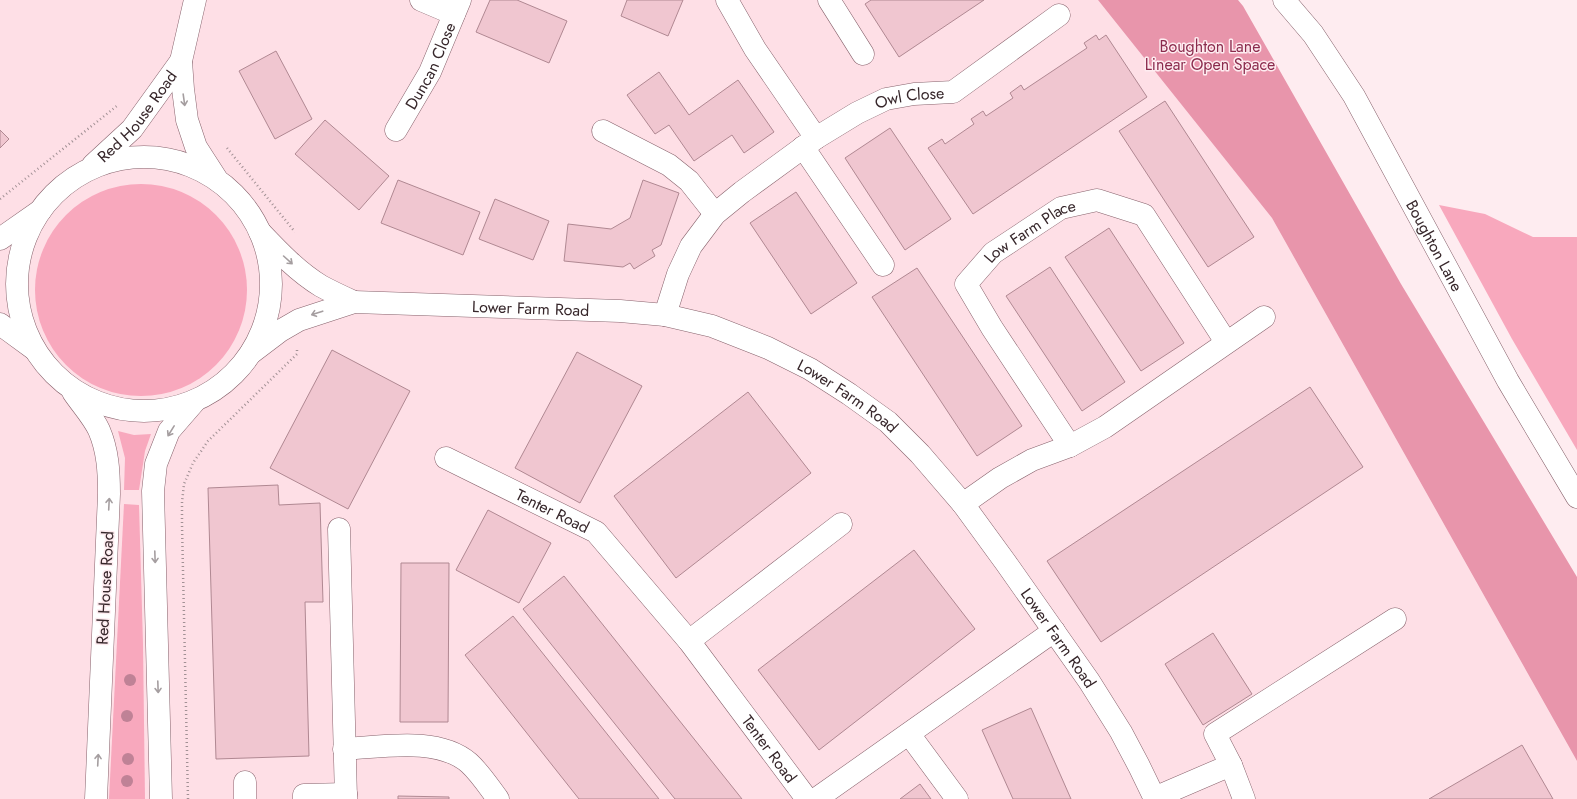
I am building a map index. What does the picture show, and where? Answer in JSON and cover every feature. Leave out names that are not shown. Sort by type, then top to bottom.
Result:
[{"type":"street","name":"Red House Road","points":[[195,0],[181,61],[182,89],[187,120],[196,147],[217,179]]},
{"type":"street","points":[[421,0],[457,7]]},
{"type":"street","points":[[829,0],[863,54]]},
{"type":"street","points":[[733,3],[755,49],[883,265]]},
{"type":"street","name":"Boughton Lane","points":[[1293,3],[1354,96],[1508,381],[1577,497]]},
{"type":"street","name":"Duncan Close","points":[[396,130],[430,72],[457,7]]},
{"type":"street","name":"Owl Close","points":[[665,315],[678,274],[691,246],[715,214],[742,192],[810,143],[857,113],[886,100],[914,94],[953,92],[1059,16]]},
{"type":"street","name":"Red House Road","points":[[89,169],[132,129],[181,61]]},
{"type":"street","points":[[603,131],[669,165],[690,181],[715,214]]},
{"type":"street","points":[[132,157],[154,157],[176,161],[190,166],[217,179],[234,194],[249,212],[260,232],[268,256],[271,281],[270,300],[263,330],[251,353],[236,372],[217,389],[196,401],[170,409],[144,412],[118,409],[93,401],[70,388],[50,370],[34,349],[24,327],[18,304],[16,279],[20,255],[28,232],[40,210],[65,184],[89,169],[110,161],[132,157]]},
{"type":"street","name":"Low Farm Place","points":[[1070,446],[992,328],[966,284],[993,253],[1061,208],[1097,200],[1144,215],[1226,342]]},
{"type":"street","points":[[0,239],[40,210]]},
{"type":"street","points":[[260,232],[288,261],[303,273],[321,286],[354,302]]},
{"type":"street","points":[[251,353],[280,331],[299,320],[354,302]]},
{"type":"street","name":"Lower Farm Road","points":[[354,302],[620,311],[665,315],[719,329],[768,348],[810,369],[849,394],[888,422],[920,454],[962,504],[1006,563],[1089,681],[1121,732],[1155,798]]},
{"type":"street","points":[[962,504],[1000,478],[1032,460],[1070,446],[1105,427],[1264,317]]},
{"type":"street","points":[[0,324],[34,349]]},
{"type":"street","name":"Red House Road","points":[[70,388],[98,429],[106,449],[108,469],[109,502],[96,799]]},
{"type":"street","points":[[161,799],[153,491],[156,464],[170,431],[196,401]]},
{"type":"street","name":"Tenter Road","points":[[446,458],[596,532],[690,641],[807,799]]},
{"type":"street","points":[[690,641],[841,524]]},
{"type":"street","points":[[304,799],[304,795],[346,796],[339,528]]},
{"type":"street","points":[[1244,799],[1231,765],[1215,734],[1395,619]]},
{"type":"street","points":[[816,799],[1054,631]]},
{"type":"street","points":[[909,734],[958,799]]},
{"type":"street","points":[[344,749],[421,745],[445,749],[458,755],[470,764],[498,799]]},
{"type":"street","points":[[1155,798],[1231,765]]},
{"type":"path","points":[[0,199],[123,102]]},
{"type":"path","points":[[223,143],[296,234]]},
{"type":"path","points":[[188,799],[182,525],[184,484],[193,463],[208,441],[297,354]]},
{"type":"shaded area","points":[[0,0],[1098,0],[1272,218],[1577,761],[1577,799],[0,799]]},
{"type":"shaded area","points":[[141,184],[162,186],[182,192],[200,202],[216,215],[229,231],[239,249],[245,269],[247,290],[245,311],[239,331],[229,349],[216,365],[200,378],[182,388],[162,394],[141,396],[120,394],[100,388],[82,378],[66,365],[53,349],[43,331],[37,311],[35,290],[37,269],[43,249],[53,231],[66,215],[82,202],[100,192],[120,186]]},
{"type":"shaded area","points":[[1439,205],[1485,214],[1533,237],[1577,237],[1577,450],[1512,339]]},
{"type":"shaded area","points":[[118,431],[134,435],[151,434],[145,451],[139,490],[124,490],[125,458]]},
{"type":"shaded area","points":[[124,504],[139,505],[145,799],[109,799]]},
{"type":"green space","name":"Boughton Lane Linear Open Space","points":[[1098,0],[1238,0],[1243,6],[1401,284],[1577,577],[1577,761],[1272,218]]},
{"type":"building","points":[[490,0],[517,0],[567,21],[549,63],[476,32]]},
{"type":"building","points":[[627,0],[683,0],[668,36],[621,16]]},
{"type":"building","points":[[871,0],[984,0],[899,57],[865,4]]},
{"type":"building","points":[[1096,35],[1099,40],[1106,35],[1147,97],[973,214],[928,148],[942,139],[945,144],[974,124],[971,119],[983,111],[986,116],[1013,98],[1010,93],[1021,85],[1024,90],[1087,48],[1084,43]]},
{"type":"building","points":[[276,51],[312,119],[275,139],[239,71]]},
{"type":"building","points":[[659,72],[689,115],[738,80],[774,132],[744,153],[732,135],[694,161],[669,125],[655,134],[627,95]]},
{"type":"building","points":[[1165,101],[1254,237],[1208,267],[1119,131]]},
{"type":"building","points":[[325,120],[389,176],[359,210],[295,154]]},
{"type":"building","points":[[890,128],[951,219],[905,250],[845,158]]},
{"type":"building","points":[[0,130],[9,139],[0,148]]},
{"type":"building","points":[[398,180],[480,212],[463,255],[381,223]]},
{"type":"building","points":[[643,180],[679,193],[661,245],[652,250],[655,256],[634,269],[630,263],[623,267],[564,261],[568,224],[611,229],[630,218]]},
{"type":"building","points":[[796,192],[857,283],[811,314],[750,223]]},
{"type":"building","points":[[495,199],[549,221],[533,260],[479,239]]},
{"type":"building","points":[[1109,228],[1184,343],[1141,371],[1065,257]]},
{"type":"building","points":[[1050,267],[1125,382],[1082,411],[1006,296]]},
{"type":"building","points":[[917,268],[1022,426],[977,456],[872,297]]},
{"type":"building","points":[[332,350],[410,391],[348,509],[270,468]]},
{"type":"building","points":[[577,352],[642,386],[580,503],[515,468]]},
{"type":"building","points":[[1310,387],[1363,467],[1101,642],[1047,561]]},
{"type":"building","points":[[748,392],[811,473],[676,578],[614,496]]},
{"type":"building","points":[[278,485],[279,505],[320,503],[323,602],[305,602],[309,756],[216,759],[208,488]]},
{"type":"building","points":[[488,510],[551,543],[519,603],[456,570]]},
{"type":"building","points":[[914,550],[975,629],[819,750],[758,670]]},
{"type":"building","points":[[401,563],[449,563],[448,722],[400,722]]},
{"type":"building","points":[[564,576],[742,799],[675,799],[523,609]]},
{"type":"building","points":[[513,616],[659,799],[579,799],[465,655]]},
{"type":"building","points":[[1213,633],[1252,694],[1203,725],[1165,664]]},
{"type":"building","points":[[1031,708],[1071,799],[1013,799],[982,730]]},
{"type":"building","points":[[1522,745],[1553,799],[1429,799]]},
{"type":"building","points":[[920,784],[931,799],[900,799]]},
{"type":"building","points":[[398,796],[449,797],[449,799],[398,799]]}]
